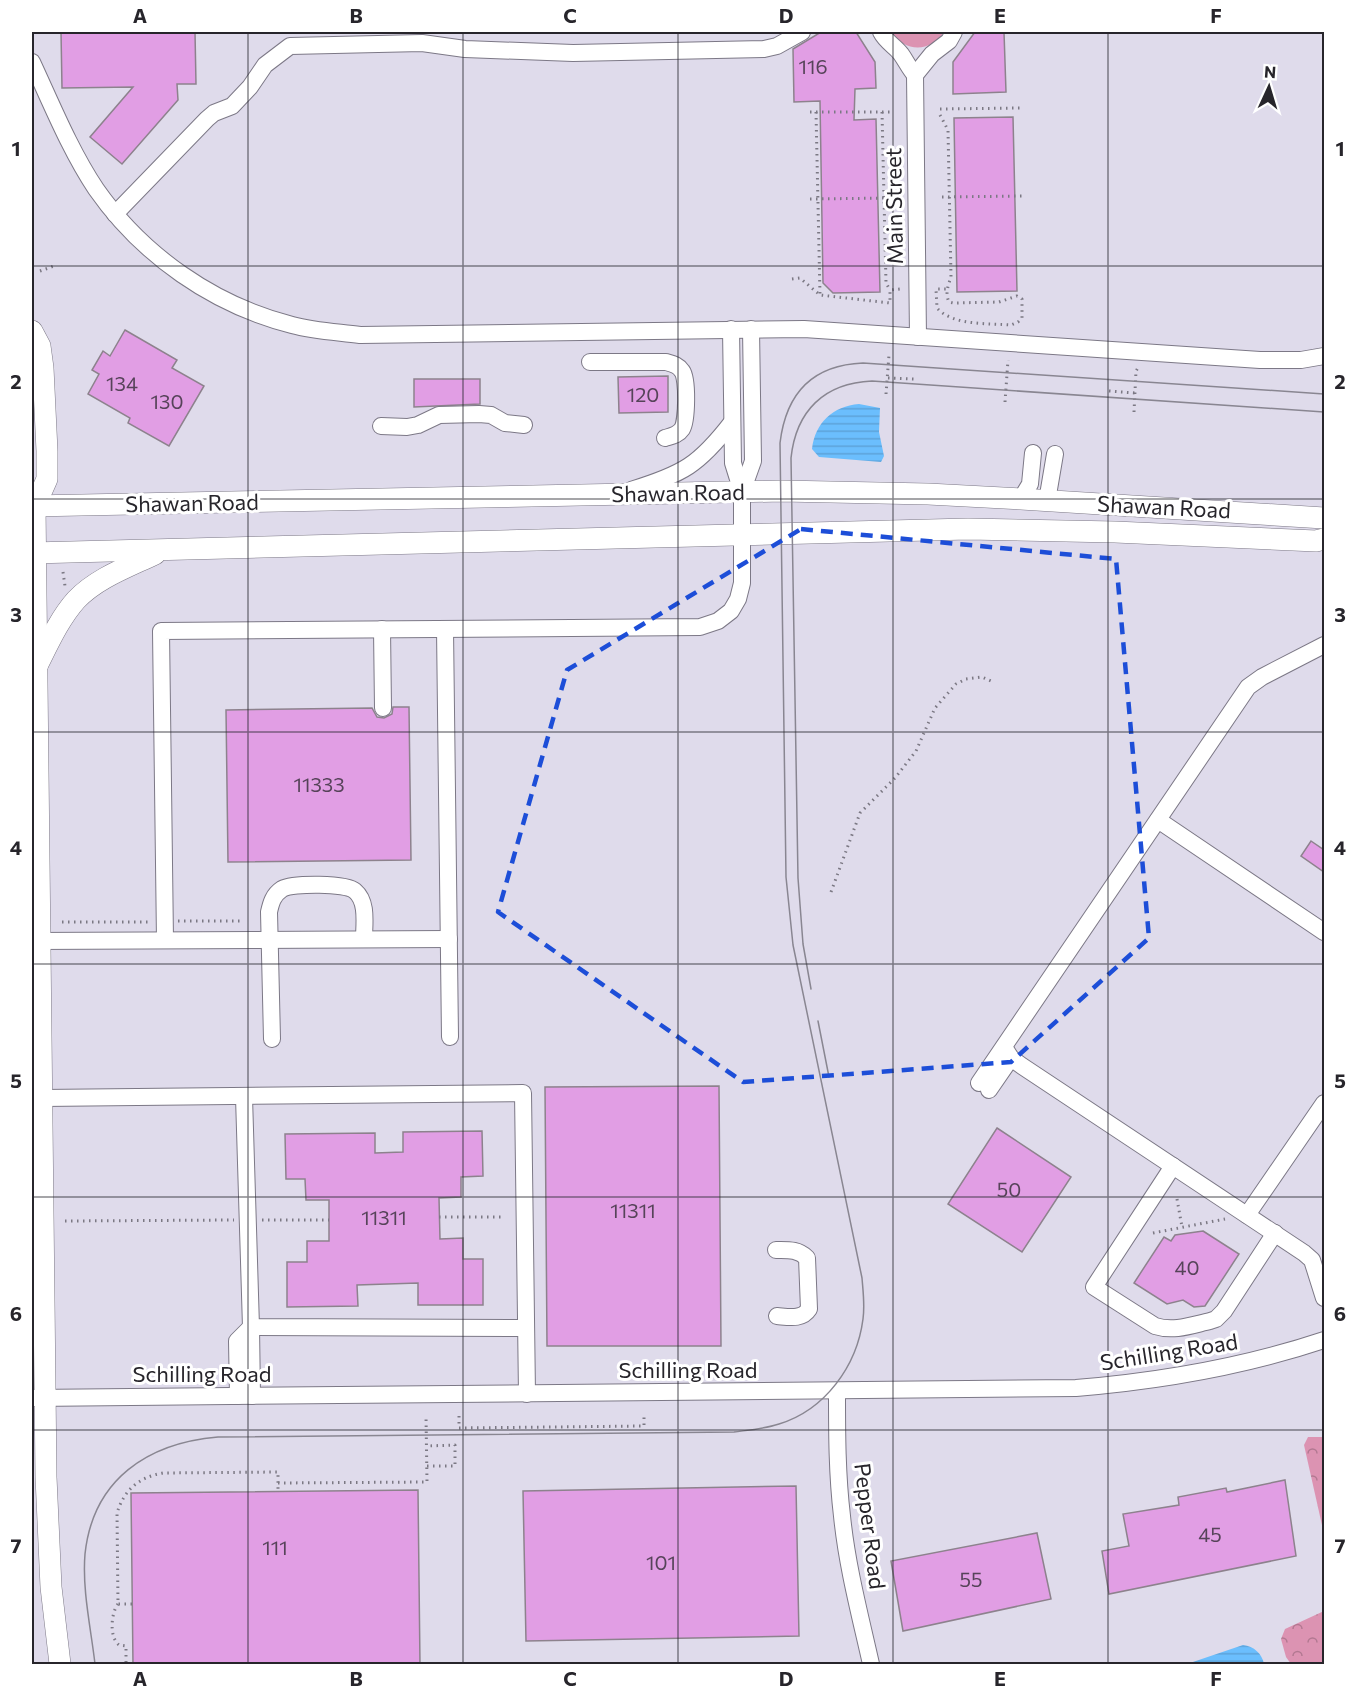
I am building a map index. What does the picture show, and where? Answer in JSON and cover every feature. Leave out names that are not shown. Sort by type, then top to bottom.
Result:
[{"type":"main road","points":[[32,331],[40,346],[47,424],[47,479],[32,504],[39,1398],[48,1540],[60,1665]]},
{"type":"main road","name":"Shawan Road","points":[[32,504],[742,492],[898,493],[1324,518]]},
{"type":"main road","points":[[1044,530],[1047,501]]},
{"type":"main road","name":"Shawan Road","points":[[33,553],[968,529],[1044,530],[1322,544]]},
{"type":"main road","points":[[34,663],[66,613],[85,592],[108,576],[165,549]]},
{"type":"street","points":[[115,214],[207,118],[214,112],[232,106],[250,87],[265,65],[290,46],[422,43],[465,49],[573,52],[764,49],[777,46],[802,32]]},
{"type":"street","points":[[881,32],[886,41],[899,51],[912,56],[932,54]]},
{"type":"street","points":[[899,51],[915,75],[932,54],[949,41],[954,32]]},
{"type":"street","points":[[32,62],[76,155],[96,189],[115,214],[153,252],[202,287],[251,312],[291,325],[316,330],[369,334],[804,329],[1260,360],[1301,360],[1324,356]]},
{"type":"street","name":"Main Street","points":[[915,75],[918,337]]},
{"type":"street","points":[[165,940],[161,631],[700,627],[718,621],[731,611],[738,599],[742,584],[742,492],[733,463],[731,329]]},
{"type":"street","points":[[742,492],[753,461],[751,329]]},
{"type":"street","points":[[590,362],[666,362],[676,365],[681,370],[685,377],[685,421],[676,435],[665,438]]},
{"type":"street","points":[[381,426],[407,427],[418,425],[439,415],[479,414],[491,415],[506,423],[524,425]]},
{"type":"street","points":[[616,494],[680,472],[696,462],[715,444],[732,422]]},
{"type":"street","points":[[1021,499],[1030,484],[1032,453]]},
{"type":"street","points":[[1047,501],[1055,454]]},
{"type":"street","points":[[382,629],[383,708]]},
{"type":"street","points":[[445,629],[450,1038]]},
{"type":"street","points":[[984,1086],[1248,687],[1262,677],[1324,645]]},
{"type":"street","points":[[1158,820],[1324,932]]},
{"type":"street","points":[[272,1039],[269,912],[272,899],[282,889],[294,885],[343,886],[354,890],[361,899],[365,914],[364,939]]},
{"type":"street","points":[[36,941],[449,939]]},
{"type":"street","points":[[1008,1052],[1312,1260],[1324,1298]]},
{"type":"street","points":[[37,1095],[244,1097],[523,1093],[527,1394]]},
{"type":"street","points":[[244,1097],[251,1328],[245,1396]]},
{"type":"street","points":[[1247,1215],[1324,1102]]},
{"type":"street","points":[[1173,1166],[1094,1287],[1155,1326],[1172,1329],[1216,1319],[1224,1311],[1275,1233]]},
{"type":"street","points":[[776,1250],[793,1250],[802,1253],[807,1258],[808,1309],[800,1317],[777,1316]]},
{"type":"street","points":[[251,1328],[526,1328]]},
{"type":"street","name":"Schilling Road","points":[[39,1398],[1039,1389],[1123,1384],[1230,1367],[1324,1340]]},
{"type":"street","name":"Pepper Road","points":[[837,1392],[838,1477],[842,1516],[848,1558],[871,1665]]},
{"type":"path","points":[[940,109],[1022,108]]},
{"type":"path","points":[[792,279],[800,278],[820,295],[890,303],[890,290],[886,283],[882,111]]},
{"type":"path","points":[[810,112],[890,112]]},
{"type":"path","points":[[816,112],[820,295]]},
{"type":"path","points":[[940,115],[948,130],[951,273],[947,298],[953,303],[999,302],[1017,296],[1022,299],[1022,318],[1011,325],[951,318],[942,314],[937,308],[936,289],[947,289]]},
{"type":"path","points":[[942,197],[1022,196]]},
{"type":"path","points":[[810,199],[892,198]]},
{"type":"path","points":[[40,271],[54,266]]},
{"type":"path","points":[[943,274],[951,273]]},
{"type":"path","points":[[890,290],[900,290]]},
{"type":"path","points":[[1134,411],[1136,371],[1146,352]]},
{"type":"path","points":[[886,394],[889,355]]},
{"type":"path","points":[[1005,402],[1008,360]]},
{"type":"path","points":[[888,378],[914,379]]},
{"type":"path","points":[[1109,391],[1135,393]]},
{"type":"path","points":[[831,892],[860,813],[895,778],[916,751],[935,708],[956,684],[966,679],[982,677],[991,681]]},
{"type":"path","points":[[1177,1199],[1182,1227]]},
{"type":"path","points":[[440,1217],[501,1217]]},
{"type":"path","points":[[1154,1233],[1228,1218]]},
{"type":"path","points":[[65,1221],[329,1220]]},
{"type":"path","points":[[459,1416],[459,1428],[644,1426],[644,1414]]},
{"type":"path","points":[[278,1483],[427,1482],[426,1416]]},
{"type":"path","points":[[426,1466],[455,1466],[455,1445],[427,1446]]},
{"type":"path","points":[[118,1604],[117,1513],[120,1503],[132,1486],[152,1475],[163,1473],[279,1472],[278,1491]]},
{"type":"path","points":[[126,1665],[126,1646],[119,1645],[113,1637],[113,1609],[118,1604],[132,1604]]},
{"type":"highlighted area","points":[[801,529],[1116,559],[1149,938],[1011,1062],[743,1082],[498,912],[567,670]]},
{"type":"green space","points":[[890,32],[944,32],[932,44],[917,47],[903,43]]},
{"type":"green space","points":[[1308,1437],[1324,1437],[1324,1534],[1304,1445]]},
{"type":"green space","points":[[1324,1611],[1324,1664],[1291,1664],[1286,1657],[1281,1639],[1285,1629]]},
{"type":"water","points":[[859,404],[880,408],[879,432],[884,456],[881,462],[819,457],[812,449],[821,424],[833,412]]},
{"type":"water","points":[[1243,1645],[1257,1651],[1264,1664],[1187,1664]]},
{"type":"building","points":[[61,32],[195,32],[196,84],[177,84],[178,100],[122,164],[90,137],[133,87],[62,88]]},
{"type":"building","points":[[821,32],[856,32],[875,62],[876,88],[855,89],[854,120],[876,119],[880,292],[833,293],[823,283],[820,101],[794,102],[793,49]]},
{"type":"building","points":[[975,32],[1004,32],[1006,92],[953,94],[953,62]]},
{"type":"building","points":[[1013,117],[1017,291],[957,292],[954,118]]},
{"type":"building","points":[[125,330],[177,360],[172,368],[204,386],[169,446],[128,423],[130,418],[88,394],[99,374],[92,370],[103,351],[110,356]]},
{"type":"building","points":[[668,376],[668,412],[619,413],[618,377]]},
{"type":"building","points":[[414,379],[480,379],[480,404],[414,407]]},
{"type":"building","points":[[393,707],[409,707],[411,860],[228,862],[226,710],[372,708],[377,717],[384,718],[392,714]]},
{"type":"building","points":[[1311,841],[1324,850],[1324,872],[1301,856]]},
{"type":"building","points":[[719,1086],[721,1346],[547,1346],[545,1087]]},
{"type":"building","points":[[997,1128],[1071,1177],[1022,1252],[948,1204]]},
{"type":"building","points":[[482,1131],[483,1176],[461,1177],[461,1197],[439,1198],[440,1239],[463,1238],[463,1259],[483,1259],[483,1305],[418,1305],[418,1283],[357,1285],[358,1306],[287,1307],[287,1262],[307,1262],[307,1241],[329,1241],[329,1200],[306,1200],[305,1179],[286,1179],[285,1134],[375,1133],[375,1153],[403,1152],[403,1132]]},
{"type":"building","points":[[1203,1231],[1239,1254],[1205,1306],[1194,1307],[1183,1300],[1167,1304],[1134,1283],[1164,1237],[1171,1241],[1175,1235]]},
{"type":"building","points":[[1285,1480],[1296,1556],[1109,1594],[1102,1551],[1129,1546],[1123,1514],[1179,1505],[1178,1497],[1226,1488],[1227,1492]]},
{"type":"building","points":[[796,1486],[799,1636],[526,1641],[523,1491]]},
{"type":"building","points":[[418,1490],[420,1665],[133,1665],[131,1493]]},
{"type":"building","points":[[1037,1533],[1051,1599],[903,1631],[891,1561]]},
{"type":"tram line","points":[[95,1664],[84,1568],[90,1528],[99,1505],[112,1486],[128,1470],[147,1457],[169,1447],[218,1437],[734,1432],[768,1427],[796,1417],[824,1397],[846,1369],[860,1336],[863,1319],[862,1278],[793,945],[786,877],[780,443],[788,410],[795,396],[805,385],[829,369],[863,363],[1324,394]]},
{"type":"tram line","points":[[811,989],[803,944],[798,878],[791,458],[799,426],[815,403],[840,387],[872,381],[1324,412]]},
{"type":"tram line","points":[[818,1021],[829,1077]]}]
